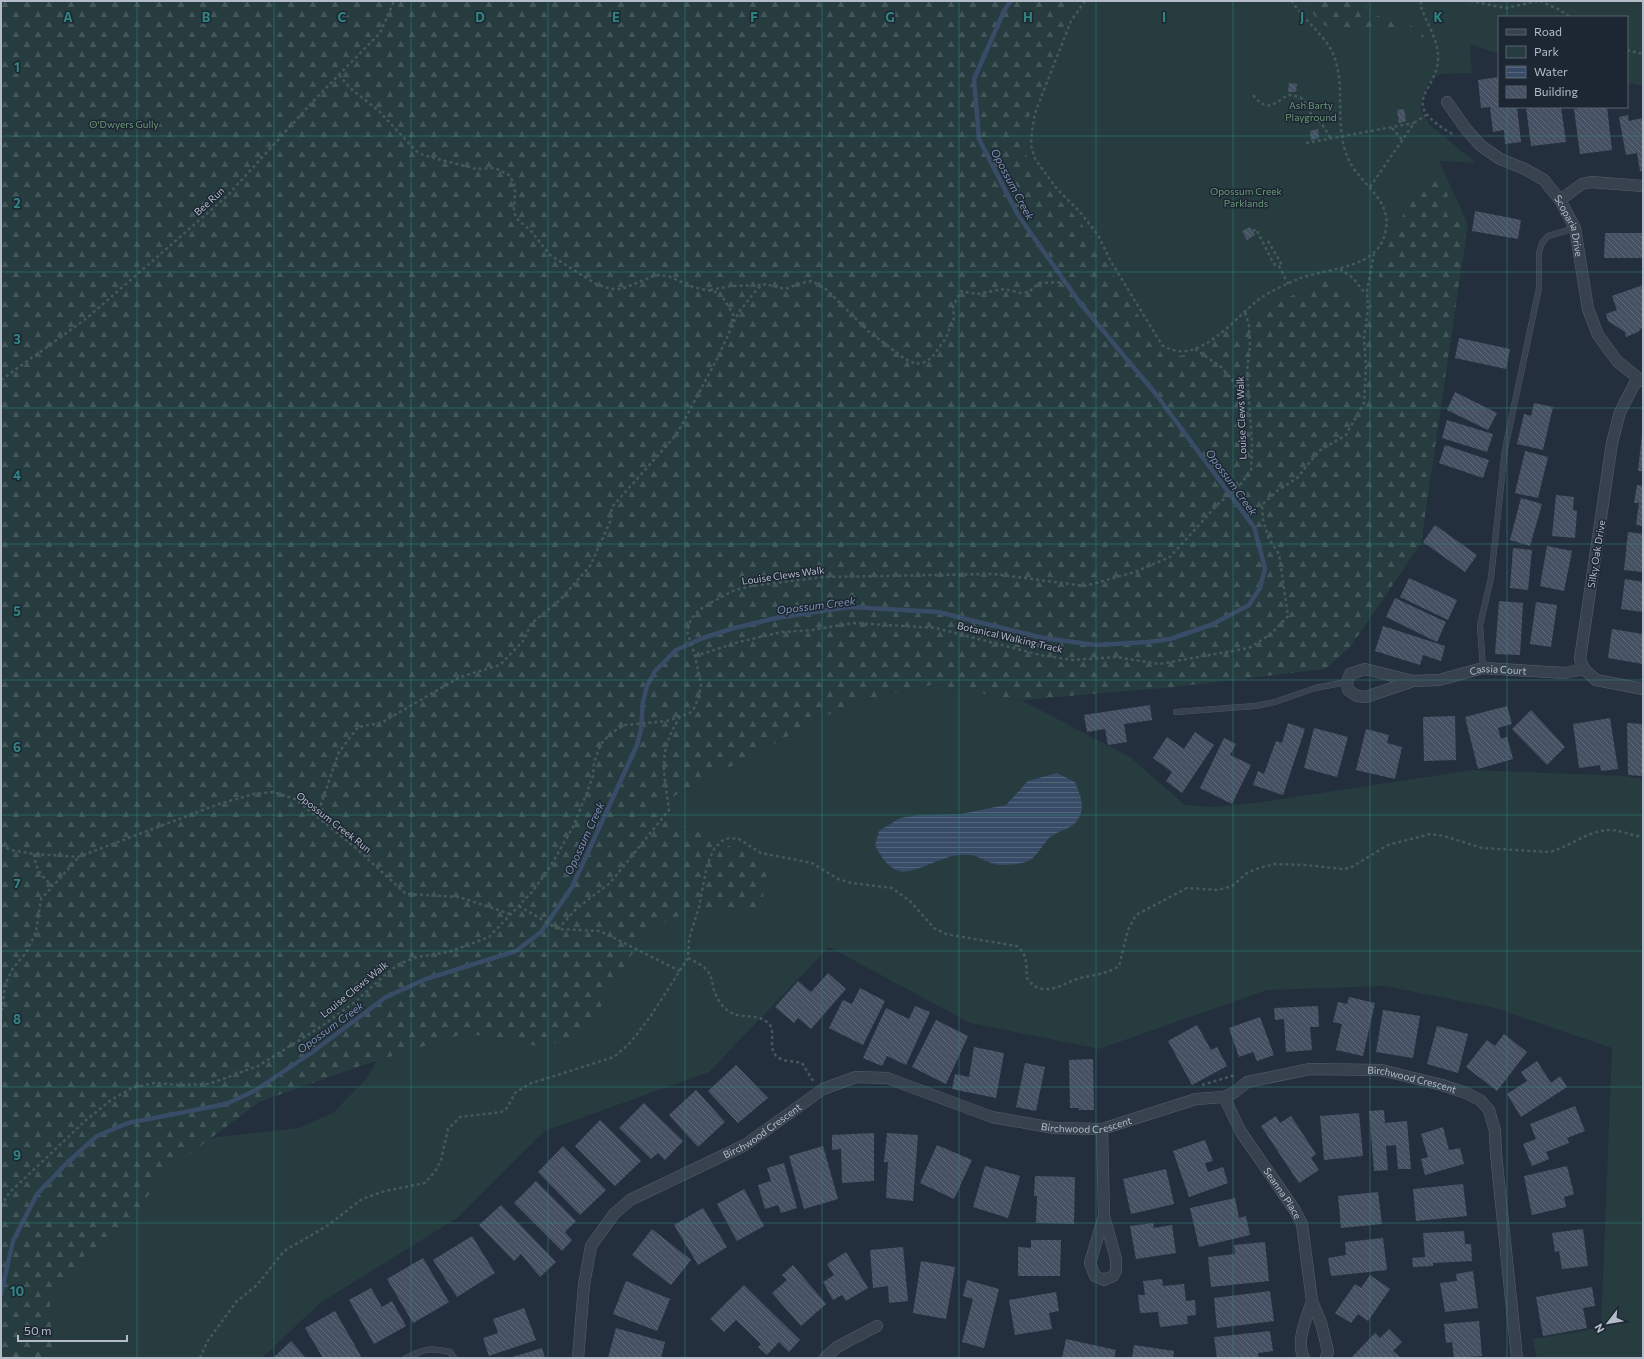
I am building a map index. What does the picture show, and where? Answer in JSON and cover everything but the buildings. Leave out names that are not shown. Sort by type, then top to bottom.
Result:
[{"type":"street","name":"Scoparia Drive","points":[[1447,102],[1466,129],[1480,145],[1500,159],[1525,169],[1544,180],[1560,200],[1575,228],[1588,309],[1598,336],[1617,361],[1640,380]]},
{"type":"street","points":[[1560,200],[1582,184],[1591,182],[1643,186]]},
{"type":"street","name":"Silky Oak Drive","points":[[1584,669],[1580,659],[1612,444],[1620,412],[1640,380]]},
{"type":"street","name":"Cassia Court","points":[[1413,681],[1366,697],[1357,696],[1348,690],[1347,682],[1350,674],[1365,669],[1413,681],[1439,680],[1483,668],[1565,673],[1584,669]]},
{"type":"street","points":[[1584,669],[1596,680],[1643,689]]},
{"type":"street","name":"Birchwood Crescent","points":[[578,1358],[584,1285],[591,1246],[614,1214],[630,1200],[745,1145],[823,1089],[842,1081],[856,1077],[888,1078],[992,1117],[1054,1128],[1102,1129],[1196,1099],[1224,1097],[1235,1092],[1247,1082],[1310,1069],[1318,1069],[1381,1070],[1442,1085],[1466,1093],[1480,1100],[1489,1110],[1495,1131],[1516,1358]]},
{"type":"street","name":"Seanna Place","points":[[1224,1097],[1241,1132],[1294,1209],[1302,1224],[1312,1301],[1325,1336],[1328,1351],[1326,1358]]},
{"type":"street","points":[[1102,1129],[1104,1216],[1116,1259],[1116,1271],[1113,1276],[1104,1280],[1095,1276],[1090,1263],[1104,1216]]},
{"type":"street","name":"Seanna Place","points":[[1304,1358],[1300,1352],[1300,1342],[1312,1301]]},
{"type":"street","points":[[825,1358],[837,1347],[877,1326]]},
{"type":"lane","points":[[1483,668],[1480,626],[1491,578],[1505,449],[1539,288],[1539,253],[1542,243],[1548,236],[1575,228]]},
{"type":"lane","points":[[1176,712],[1255,706],[1275,702],[1315,688],[1347,682]]},
{"type":"lane","points":[[406,1358],[420,1351],[436,1348],[450,1352],[454,1358]]},
{"type":"path","name":"Bee Run","points":[[1,380],[87,318],[227,196],[339,75],[380,34],[394,1]]},
{"type":"path","points":[[1085,1],[1071,21],[1035,113],[1031,145],[1035,159],[1057,189],[1080,212],[1098,235],[1110,260],[1162,345],[1177,352],[1200,347],[1230,326],[1258,300],[1288,284],[1311,275],[1340,269],[1354,264],[1374,253],[1384,240],[1386,218],[1385,209],[1370,187],[1350,163],[1345,153],[1341,137],[1341,86],[1335,57],[1330,46],[1303,17],[1292,1]]},
{"type":"path","points":[[1421,1],[1421,7],[1438,54],[1436,66],[1425,93],[1423,105],[1426,115],[1455,136]]},
{"type":"path","points":[[1470,1],[1506,8],[1537,1]]},
{"type":"path","points":[[1540,1],[1560,10],[1569,16]]},
{"type":"path","points":[[1628,50],[1643,54]]},
{"type":"path","points":[[339,75],[350,88],[379,111],[416,151],[423,155],[476,169],[495,168],[509,175],[514,183],[514,212],[516,218],[532,232],[550,255],[596,284],[611,289],[622,289],[656,276],[668,276],[693,287],[720,293],[728,303],[733,314],[732,327]]},
{"type":"path","points":[[1253,95],[1260,102],[1270,106],[1276,104],[1288,95],[1299,96],[1306,103],[1311,114],[1322,124],[1331,139]]},
{"type":"path","points":[[1306,143],[1414,123],[1426,115]]},
{"type":"path","points":[[1370,187],[1414,123]]},
{"type":"path","points":[[1392,128],[1402,140]]},
{"type":"path","points":[[1253,231],[1256,229],[1275,266],[1279,266]]},
{"type":"path","points":[[1268,241],[1281,262],[1279,266],[1288,284]]},
{"type":"path","points":[[1340,269],[1353,278],[1364,292],[1367,291],[1374,253]]},
{"type":"path","points":[[710,290],[731,286],[765,284],[785,289],[801,283],[812,281],[828,290],[868,330],[905,359],[916,364],[926,362],[933,356],[946,338],[954,318],[953,307],[961,291],[977,294],[1004,289],[1021,293],[1029,292],[1039,283],[1065,282]]},
{"type":"path","points":[[325,823],[321,804],[336,759],[339,752],[358,727],[381,723],[460,677],[500,665],[524,640],[531,624],[562,599],[590,566],[610,522],[612,507],[677,434],[718,357],[738,313],[758,288],[765,284]]},
{"type":"path","name":"Botanical Walking Track","points":[[695,656],[739,642],[782,632],[812,630],[853,623],[936,628],[1040,655],[1073,660],[1116,657],[1159,664],[1249,648],[1271,634],[1288,616],[1279,554],[1270,539],[1263,520],[1262,505],[1277,491],[1297,478],[1319,451],[1346,435],[1364,403],[1366,367],[1364,338],[1368,308],[1367,291]]},
{"type":"path","name":"Louise Clews Walk","points":[[1,1206],[9,1193],[84,1121],[111,1100],[132,1088],[154,1083],[180,1085],[209,1084],[258,1066],[322,1026],[356,1001],[399,964],[417,957],[449,952],[489,937],[532,892],[550,867],[573,828],[593,776],[594,762],[601,744],[611,733],[625,725],[667,721],[690,713],[699,698],[701,684],[695,656],[687,632],[691,619],[699,610],[735,590],[751,586],[824,577],[994,574],[1085,586],[1135,572],[1170,557],[1217,505],[1240,485],[1250,470],[1252,444],[1247,370],[1250,346],[1249,325],[1245,312]]},
{"type":"path","points":[[1195,349],[1221,367],[1249,400]]},
{"type":"path","points":[[558,928],[576,909],[610,883],[669,810],[663,759],[671,731],[680,717]]},
{"type":"path","name":"Opossum Creek Run","points":[[1,845],[11,850],[34,854],[78,857],[135,837],[187,815],[254,794],[273,792],[295,799],[357,849],[406,894],[458,897],[510,914]]},
{"type":"path","points":[[200,1358],[207,1342],[236,1302],[263,1279],[284,1251],[327,1226],[362,1199],[384,1191],[425,1183],[439,1165],[445,1148],[448,1130],[460,1117],[501,1112],[507,1108],[515,1093],[529,1084],[614,1057],[630,1043],[688,958],[689,939],[699,907],[707,865],[714,849],[722,841],[729,838],[739,839],[748,846],[770,856],[812,863],[838,879],[851,883],[892,888],[910,901],[934,928],[946,934],[1017,946],[1024,951],[1026,957],[1026,978],[1035,987],[1044,990],[1054,988],[1080,978],[1110,972],[1119,966],[1132,922],[1136,915],[1145,909],[1187,888],[1218,890],[1232,886],[1247,873],[1275,864],[1342,869],[1350,868],[1388,845],[1430,834],[1444,836],[1482,848],[1549,852],[1558,850],[1596,832],[1611,830],[1643,837]]},
{"type":"path","points":[[34,854],[36,866],[40,875],[53,886]]},
{"type":"path","points":[[1,1017],[5,985],[13,968],[26,953],[33,939],[39,919],[41,899],[78,857]]},
{"type":"path","points":[[519,906],[558,928],[600,931],[680,971]]},
{"type":"path","points":[[688,958],[702,965],[708,970],[712,976],[721,1003],[728,1011],[742,1017],[763,1019],[768,1023],[772,1029],[772,1050],[776,1056],[781,1059],[802,1063],[813,1081]]},
{"type":"path","points":[[1200,1086],[1237,1074]]},
{"type":"path","points":[[810,1083],[819,1078]]},
{"type":"green space","name":"O'Dwyers Gully","points":[[1,1],[1079,1],[1067,17],[1040,94],[1031,110],[1024,138],[1027,159],[1050,191],[1074,215],[1094,239],[1108,266],[1159,349],[1173,357],[1195,353],[1226,327],[1242,330],[1246,329],[1266,307],[1282,296],[1289,297],[1330,278],[1341,283],[1353,306],[1362,308],[1373,304],[1376,286],[1386,252],[1409,203],[1429,173],[1439,175],[1448,195],[1444,207],[1449,219],[1460,223],[1466,233],[1421,543],[1351,646],[1325,669],[1174,687],[1021,700],[931,685],[853,702],[648,810],[768,863],[761,910],[687,912],[645,932],[586,1032],[542,1047],[466,1033],[360,1066],[259,1102],[166,1172],[122,1230],[84,1256],[50,1303],[53,1358],[1,1358]]},
{"type":"green space","name":"Opossum Creek Parklands","points":[[1011,1],[1643,1],[1643,86],[1628,83],[1628,16],[1498,16],[1498,54],[1470,44],[1472,73],[1441,74],[1431,80],[1427,86],[1420,109],[1430,125],[1476,163],[1439,161],[1468,224],[1421,543],[1351,646],[1325,669],[1018,215]]},
{"type":"green space","points":[[1303,1],[1363,1],[1376,15],[1416,28],[1422,33],[1426,40],[1428,49],[1424,50],[1409,33],[1377,25],[1344,32],[1324,25],[1308,9]]},
{"type":"green space","points":[[931,685],[1021,700],[1130,757],[1185,805],[1215,807],[1262,802],[1473,770],[1625,776],[1643,779],[1643,1358],[1537,1358],[1533,1339],[1601,1328],[1612,1048],[1495,1008],[1384,986],[1267,990],[1099,1049],[970,1023],[829,947],[709,1072],[545,1131],[457,1218],[320,1303],[262,1358],[22,1358],[29,1299],[191,1140],[299,1128],[334,1112],[366,1079],[395,1030],[648,810],[853,702]]},
{"type":"water","points":[[1057,773],[1075,782],[1079,791],[1082,810],[1078,820],[1072,826],[1050,837],[1035,856],[1027,861],[1016,864],[1000,865],[990,863],[975,856],[961,855],[953,856],[904,872],[899,871],[887,864],[875,845],[879,831],[900,818],[919,815],[960,814],[1006,805],[1028,781]]},
{"type":"waterway","name":"Opossum Creek","points":[[1,1294],[13,1241],[37,1194],[67,1163],[97,1136],[128,1123],[226,1104],[256,1090],[311,1053],[386,997],[426,979],[516,951],[541,932],[572,887],[637,745],[641,729],[643,702],[647,686],[655,671],[676,650],[703,638],[731,629],[776,618],[849,607],[938,612],[1043,638],[1096,645],[1148,642],[1170,639],[1211,625],[1249,605],[1260,588],[1265,568],[1254,527],[1155,393],[1080,303],[1018,215],[979,139],[974,79],[1005,9],[1011,1]]},
{"type":"park label","name":"Ash Barty Playground","points":[[1311,110]]}]
